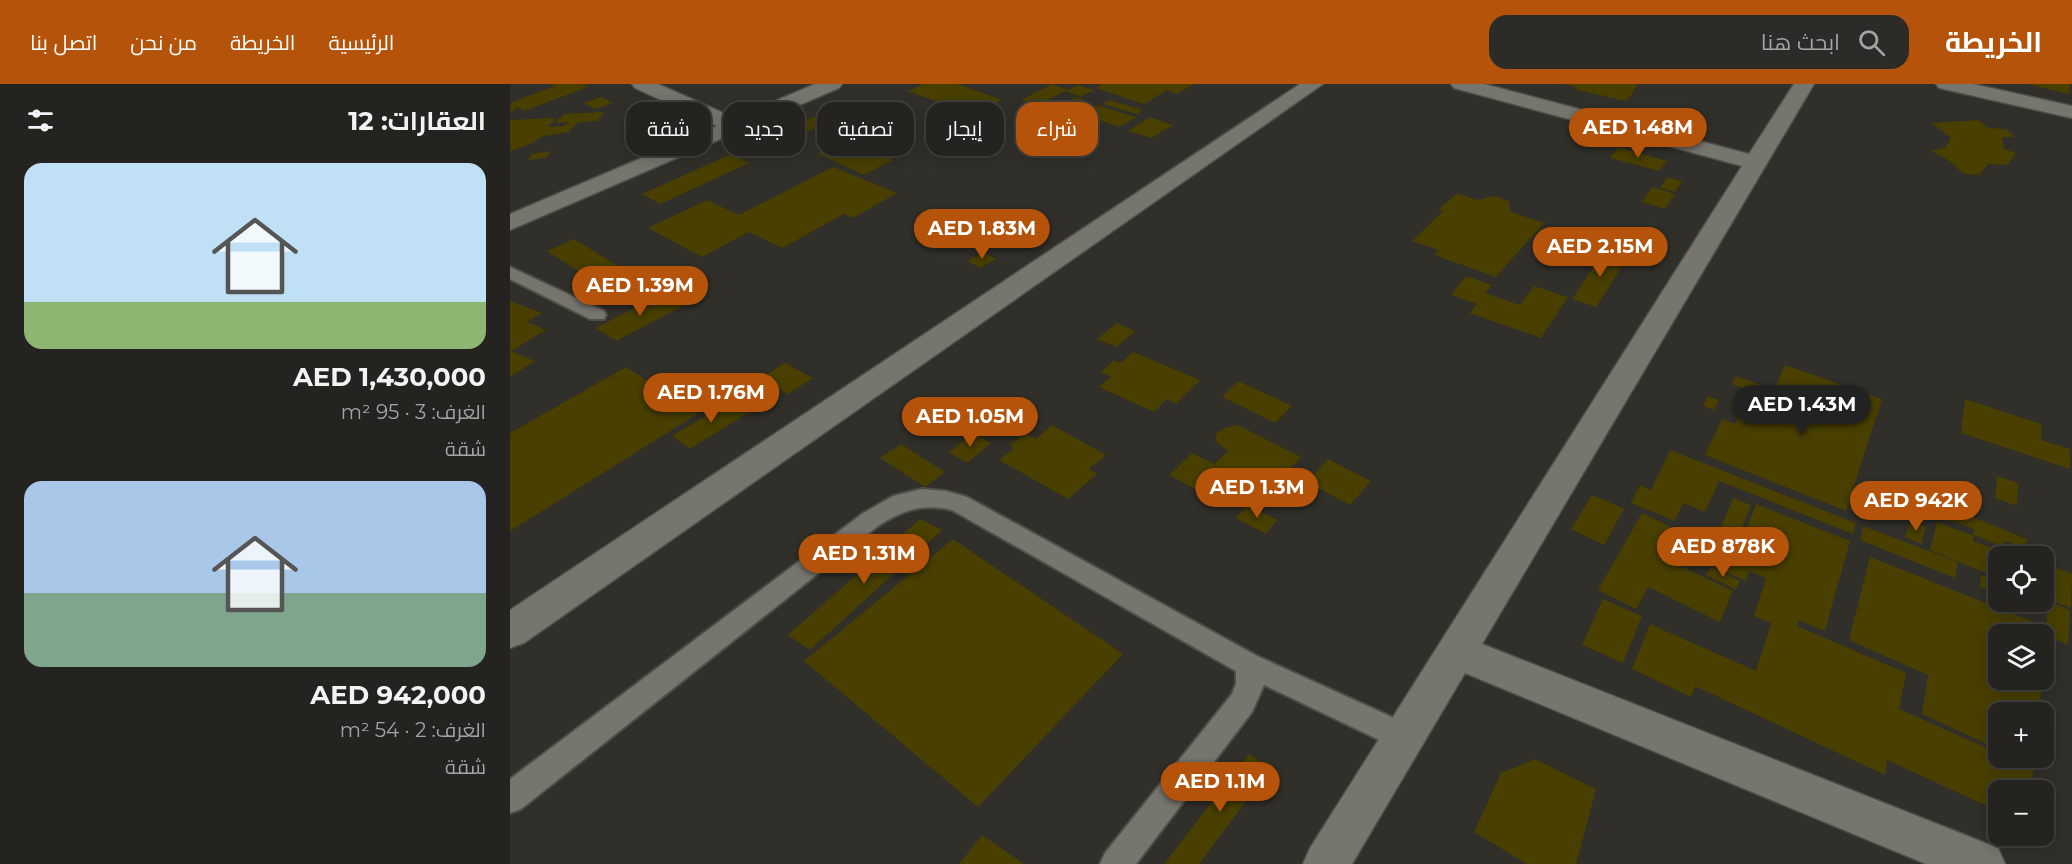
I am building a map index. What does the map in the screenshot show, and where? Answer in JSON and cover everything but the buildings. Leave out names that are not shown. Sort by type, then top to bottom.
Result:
[{"type":"street","points":[[642,84],[723,121]]},
{"type":"street","points":[[790,102],[832,84]]},
{"type":"street","points":[[510,631],[1313,84]]},
{"type":"street","points":[[1461,84],[1756,164]]},
{"type":"street","points":[[1326,864],[1804,84]]},
{"type":"street","points":[[1946,84],[2072,112]]},
{"type":"street","points":[[510,223],[723,131]]},
{"type":"street","points":[[1456,651],[1982,864]]},
{"type":"lane","points":[[510,272],[597,315]]},
{"type":"lane","points":[[510,798],[870,520],[890,506],[915,498],[939,497],[959,503],[1247,664],[1404,737]]},
{"type":"lane","points":[[1116,864],[1242,703],[1249,692],[1252,677],[1247,664]]}]
